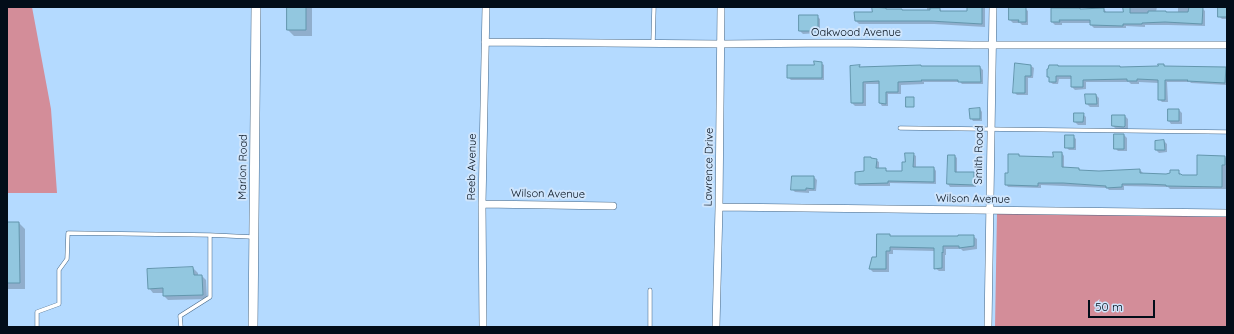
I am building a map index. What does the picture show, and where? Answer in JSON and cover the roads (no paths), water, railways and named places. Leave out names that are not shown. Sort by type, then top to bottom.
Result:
[{"type":"street","name":"Marion Road","points":[[253,327],[256,7]]},
{"type":"street","name":"Reeb Avenue","points":[[483,327],[482,204],[486,7]]},
{"type":"street","name":"Lawrence Drive","points":[[716,327],[721,7]]},
{"type":"street","name":"Smith Road","points":[[988,327],[993,7]]},
{"type":"street","name":"Oakwood Avenue","points":[[485,42],[1227,45]]},
{"type":"street","name":"Wilson Avenue","points":[[482,204],[613,206]]},
{"type":"street","name":"Wilson Avenue","points":[[719,207],[1227,213]]},
{"type":"lane","points":[[653,43],[654,7]]},
{"type":"lane","points":[[900,128],[1227,132]]},
{"type":"lane","points":[[37,327],[37,312],[59,304],[59,270],[67,259],[68,233],[254,237]]},
{"type":"lane","points":[[180,327],[180,316],[210,297],[210,235]]},
{"type":"lane","points":[[650,290],[650,327]]}]
